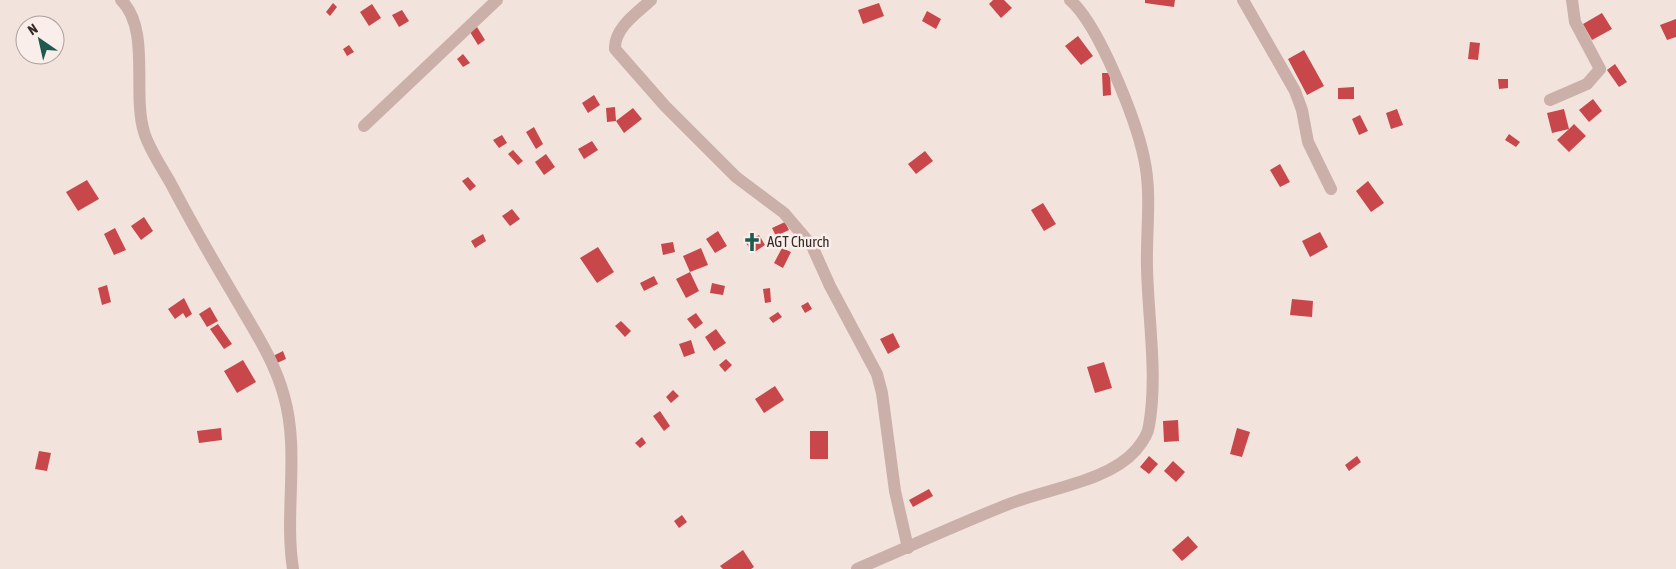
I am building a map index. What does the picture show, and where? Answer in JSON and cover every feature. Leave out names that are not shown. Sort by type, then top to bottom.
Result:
[{"type":"street","points":[[122,0],[133,17],[138,42],[139,102],[144,132],[210,256],[262,345],[274,368],[284,397],[292,464],[289,535],[293,569]]},
{"type":"street","points":[[364,126],[497,0]]},
{"type":"street","points":[[650,0],[618,32],[614,41],[615,48],[623,61],[665,106],[736,177],[784,213],[812,246],[830,286],[877,374],[882,393],[895,491],[908,548]]},
{"type":"street","points":[[857,569],[1006,504],[1110,469],[1125,460],[1137,449],[1149,429],[1151,377],[1147,266],[1148,178],[1134,125],[1119,87],[1085,16],[1070,0]]},
{"type":"street","points":[[1243,0],[1295,91],[1302,110],[1308,142],[1331,189]]},
{"type":"street","points":[[1550,100],[1587,84],[1600,70],[1576,22],[1572,0]]},
{"type":"building","points":[[993,0],[1004,0],[1012,8],[1001,18],[989,4]]},
{"type":"building","points":[[1145,0],[1175,0],[1174,7],[1145,3]]},
{"type":"building","points":[[333,3],[337,7],[330,16],[326,12]]},
{"type":"building","points":[[879,3],[884,16],[863,24],[858,10]]},
{"type":"building","points":[[372,4],[381,18],[369,26],[360,12]]},
{"type":"building","points":[[402,10],[409,21],[399,27],[392,15]]},
{"type":"building","points":[[927,11],[941,19],[936,29],[922,21]]},
{"type":"building","points":[[1602,13],[1612,29],[1592,40],[1583,24]]},
{"type":"building","points":[[1676,19],[1676,37],[1667,40],[1660,25]]},
{"type":"building","points":[[477,27],[485,40],[478,45],[470,32]]},
{"type":"building","points":[[1078,36],[1093,56],[1081,65],[1065,46]]},
{"type":"building","points":[[1470,42],[1480,43],[1478,60],[1468,59]]},
{"type":"building","points":[[349,45],[354,52],[347,56],[343,49]]},
{"type":"building","points":[[1304,50],[1324,86],[1307,95],[1288,59]]},
{"type":"building","points":[[463,54],[470,63],[463,67],[457,59]]},
{"type":"building","points":[[1615,64],[1627,82],[1619,87],[1607,70]]},
{"type":"building","points":[[1102,73],[1110,73],[1111,95],[1103,96]]},
{"type":"building","points":[[1498,79],[1508,79],[1508,88],[1499,89]]},
{"type":"building","points":[[1354,87],[1354,99],[1338,99],[1338,88]]},
{"type":"building","points":[[594,95],[600,105],[588,113],[582,103]]},
{"type":"building","points":[[1593,99],[1602,111],[1589,122],[1579,110]]},
{"type":"building","points":[[615,107],[616,121],[607,122],[606,108]]},
{"type":"building","points":[[633,108],[642,119],[624,133],[616,121]]},
{"type":"building","points":[[1397,109],[1403,125],[1391,129],[1386,113]]},
{"type":"building","points":[[1564,109],[1569,129],[1552,133],[1547,113]]},
{"type":"building","points":[[1360,115],[1368,131],[1359,135],[1352,119]]},
{"type":"building","points":[[1574,124],[1586,136],[1569,152],[1557,140]]},
{"type":"building","points":[[534,127],[543,144],[536,149],[526,132]]},
{"type":"building","points":[[1509,134],[1520,142],[1516,147],[1505,140]]},
{"type":"building","points":[[502,135],[507,143],[499,148],[493,140]]},
{"type":"building","points":[[592,141],[598,150],[584,159],[578,149]]},
{"type":"building","points":[[513,150],[523,161],[518,165],[508,154]]},
{"type":"building","points":[[925,151],[933,161],[916,174],[908,164]]},
{"type":"building","points":[[546,154],[555,167],[544,175],[535,162]]},
{"type":"building","points":[[1280,164],[1290,182],[1280,187],[1270,170]]},
{"type":"building","points":[[468,177],[476,186],[470,191],[462,181]]},
{"type":"building","points":[[87,180],[99,199],[78,211],[66,192]]},
{"type":"building","points":[[1368,181],[1384,203],[1371,212],[1356,191]]},
{"type":"building","points":[[1043,203],[1056,224],[1044,231],[1031,210]]},
{"type":"building","points":[[512,209],[520,219],[510,226],[502,216]]},
{"type":"building","points":[[144,217],[153,231],[141,240],[131,226]]},
{"type":"building","points":[[785,222],[789,230],[776,236],[772,228]]},
{"type":"building","points":[[115,228],[126,250],[114,255],[104,234]]},
{"type":"building","points":[[718,231],[727,246],[715,253],[706,239]]},
{"type":"building","points":[[1320,232],[1328,247],[1310,257],[1302,241]]},
{"type":"building","points":[[483,234],[486,241],[475,248],[471,241]]},
{"type":"building","points":[[759,235],[765,245],[753,253],[746,243]]},
{"type":"building","points":[[673,242],[675,252],[663,255],[661,244]]},
{"type":"building","points":[[598,247],[614,272],[597,283],[580,258]]},
{"type":"building","points":[[701,248],[708,265],[690,272],[683,256]]},
{"type":"building","points":[[782,248],[791,252],[783,268],[774,263]]},
{"type":"building","points":[[690,272],[699,291],[686,298],[676,279]]},
{"type":"building","points":[[654,276],[658,284],[644,291],[640,283]]},
{"type":"building","points":[[712,283],[725,286],[723,295],[710,293]]},
{"type":"building","points":[[107,285],[111,302],[102,305],[98,288]]},
{"type":"building","points":[[770,288],[771,302],[765,303],[763,289]]},
{"type":"building","points":[[184,298],[192,314],[186,318],[183,313],[175,319],[168,309]]},
{"type":"building","points":[[1292,299],[1313,301],[1312,317],[1290,315]]},
{"type":"building","points":[[808,302],[812,309],[805,313],[801,306]]},
{"type":"building","points":[[210,307],[218,321],[207,327],[199,314]]},
{"type":"building","points":[[778,312],[782,317],[773,323],[769,318]]},
{"type":"building","points":[[696,313],[703,323],[695,329],[687,319]]},
{"type":"building","points":[[621,321],[631,331],[625,337],[615,326]]},
{"type":"building","points":[[218,324],[232,344],[224,349],[210,329]]},
{"type":"building","points":[[716,329],[726,343],[714,351],[705,337]]},
{"type":"building","points":[[893,333],[900,347],[888,354],[880,339]]},
{"type":"building","points":[[691,340],[695,353],[684,357],[679,344]]},
{"type":"building","points":[[283,351],[286,359],[277,363],[273,356]]},
{"type":"building","points":[[726,359],[732,365],[725,372],[719,365]]},
{"type":"building","points":[[243,360],[256,382],[237,393],[224,371]]},
{"type":"building","points":[[1104,362],[1112,388],[1095,393],[1087,367]]},
{"type":"building","points":[[775,386],[784,400],[764,413],[755,399]]},
{"type":"building","points":[[673,390],[679,396],[671,403],[666,397]]},
{"type":"building","points":[[660,411],[670,426],[664,431],[653,416]]},
{"type":"building","points":[[1178,420],[1179,441],[1164,442],[1163,421]]},
{"type":"building","points":[[221,428],[222,440],[199,443],[197,431]]},
{"type":"building","points":[[1237,428],[1250,432],[1242,457],[1230,454]]},
{"type":"building","points":[[810,431],[828,431],[828,459],[810,459]]},
{"type":"building","points":[[642,437],[646,443],[640,448],[635,443]]},
{"type":"building","points":[[39,451],[51,453],[47,471],[35,469]]},
{"type":"building","points":[[1149,456],[1158,464],[1149,474],[1140,467]]},
{"type":"building","points":[[1357,456],[1361,462],[1349,471],[1345,465]]},
{"type":"building","points":[[1173,461],[1185,472],[1176,482],[1164,471]]},
{"type":"building","points":[[929,489],[933,496],[913,507],[909,500]]},
{"type":"building","points":[[682,515],[687,522],[679,528],[674,521]]},
{"type":"building","points":[[1188,536],[1198,547],[1182,561],[1172,550]]},
{"type":"building","points":[[743,550],[754,567],[751,569],[723,569],[720,566]]},
{"type":"place","name":"AGT Church","points":[[752,242]]}]
